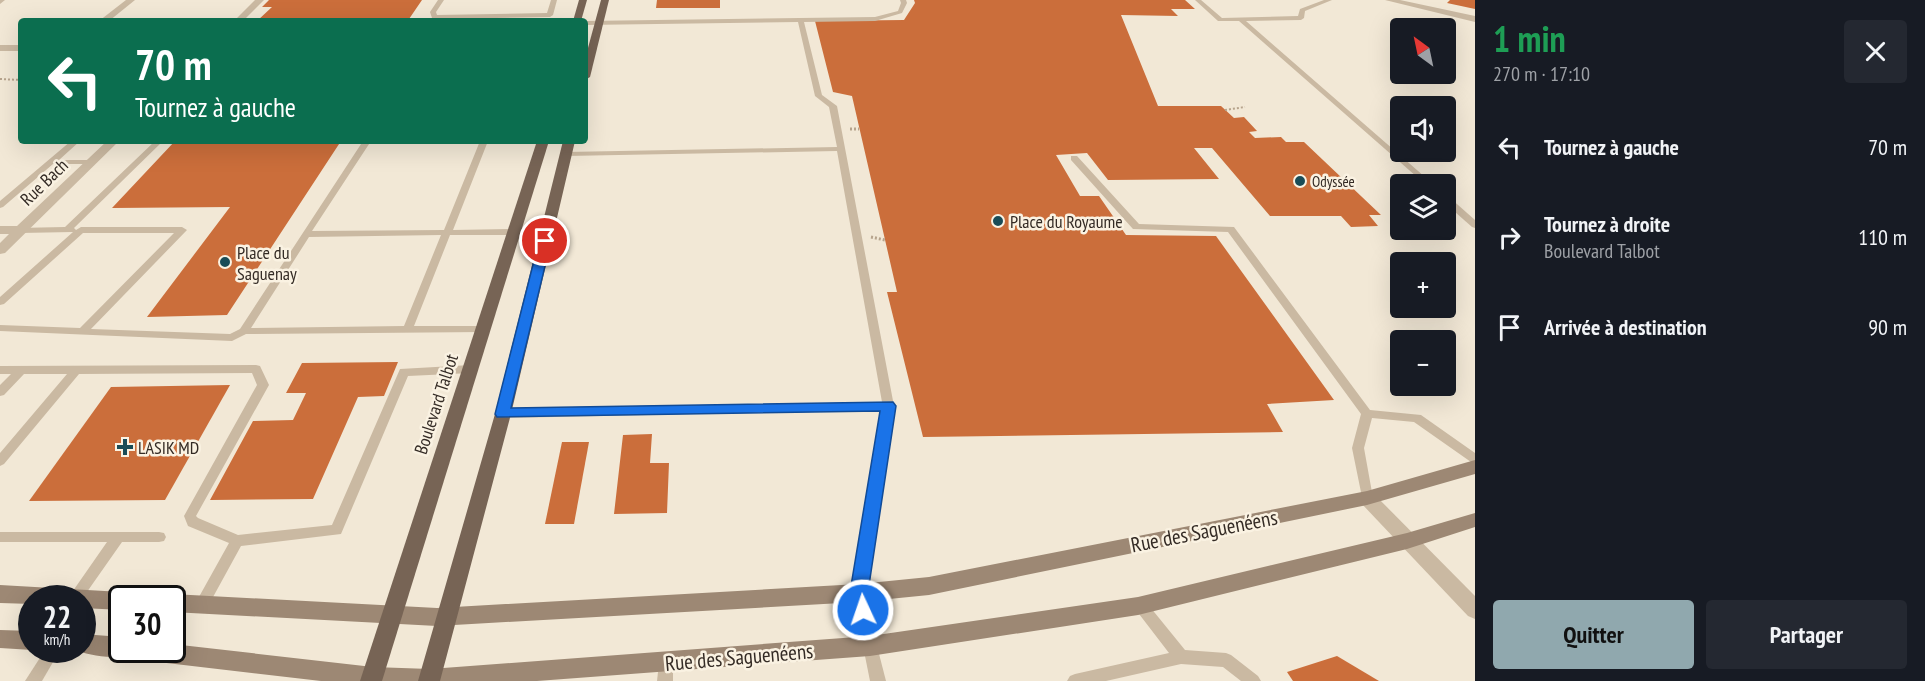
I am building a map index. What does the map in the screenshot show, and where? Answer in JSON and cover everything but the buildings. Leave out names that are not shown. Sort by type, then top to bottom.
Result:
[{"type":"main road","points":[[579,18],[583,0]]},
{"type":"main road","points":[[588,65],[604,0]]},
{"type":"main road","name":"Boulevard Talbot","points":[[372,679],[542,144]]},
{"type":"main road","points":[[430,680],[502,414],[567,148]]},
{"type":"street","points":[[107,18],[131,0]]},
{"type":"street","points":[[241,18],[260,0]]},
{"type":"street","points":[[1389,0],[1475,19]]},
{"type":"street","points":[[0,48],[18,48]]},
{"type":"street","name":"Rue Bach","points":[[0,250],[110,144]]},
{"type":"street","points":[[0,230],[20,230]]},
{"type":"street","name":"Rue des Saguenéens","points":[[186,603],[446,617],[928,586],[1366,498],[1475,467]]},
{"type":"street","points":[[1366,498],[1475,610]]},
{"type":"street","name":"Rue des Saguenéens","points":[[186,656],[372,679],[430,680],[666,672],[870,646],[1141,606],[1407,541],[1475,520]]},
{"type":"street","points":[[859,592],[870,646]]},
{"type":"street","points":[[0,594],[18,595]]},
{"type":"street","points":[[0,639],[18,640]]},
{"type":"lane","points":[[435,18],[433,12],[441,0]]},
{"type":"lane","points":[[464,18],[550,15],[554,0]]},
{"type":"lane","points":[[588,24],[875,19],[900,12],[903,0]]},
{"type":"lane","points":[[1198,0],[1220,20],[1301,18],[1302,10],[1329,0]]},
{"type":"lane","points":[[800,19],[819,96],[833,106],[888,406],[859,592]]},
{"type":"lane","points":[[1241,20],[1418,174]]},
{"type":"lane","points":[[0,205],[73,144]]},
{"type":"lane","points":[[67,230],[156,144]]},
{"type":"lane","points":[[0,328],[232,338],[244,331],[364,144]]},
{"type":"lane","points":[[408,330],[483,144]]},
{"type":"lane","points":[[567,148],[841,149]]},
{"type":"lane","points":[[1074,158],[1136,227],[1230,230],[1367,414],[1417,418],[1475,459]]},
{"type":"lane","points":[[52,162],[91,162]]},
{"type":"lane","points":[[1456,208],[1475,225]]},
{"type":"lane","points":[[20,230],[182,230],[84,330]]},
{"type":"lane","points":[[0,302],[81,230]]},
{"type":"lane","points":[[306,234],[515,232]]},
{"type":"lane","points":[[244,331],[484,329]]},
{"type":"lane","points":[[0,370],[256,369],[262,385],[190,516],[194,522],[237,541],[336,530],[404,372],[471,369]]},
{"type":"lane","points":[[0,460],[76,370]]},
{"type":"lane","points":[[0,392],[20,371]]},
{"type":"lane","points":[[502,414],[888,406]]},
{"type":"lane","points":[[1366,498],[1358,448],[1367,414]]},
{"type":"lane","points":[[0,537],[159,537]]},
{"type":"lane","points":[[85,585],[118,537]]},
{"type":"lane","points":[[202,604],[237,541]]},
{"type":"lane","points":[[1141,606],[1181,657]]},
{"type":"lane","points":[[870,646],[878,681]]},
{"type":"lane","points":[[1075,681],[1181,657],[1226,660],[1254,681]]},
{"type":"lane","points":[[33,681],[45,663]]},
{"type":"path","points":[[0,79],[18,80]]},
{"type":"path","points":[[1225,110],[1245,107]]},
{"type":"place","name":"Odyssée","points":[[1300,181]]},
{"type":"place","name":"Place du Royaume","points":[[998,221]]},
{"type":"place","name":"Place du Saguenay","points":[[225,262]]},
{"type":"place","name":"LASIK MD","points":[[125,447]]},
{"type":"route","points":[[545,241],[502,414],[888,406],[859,592],[863,610]]}]
